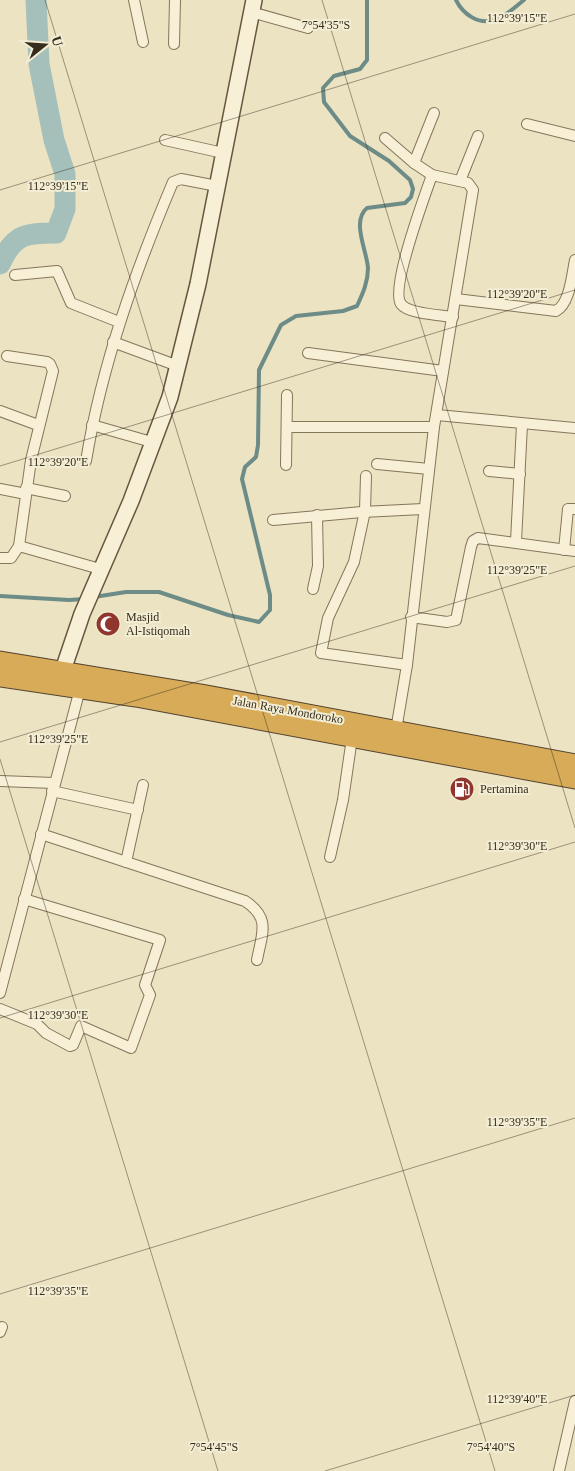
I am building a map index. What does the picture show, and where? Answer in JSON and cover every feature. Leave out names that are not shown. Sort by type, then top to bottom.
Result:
[{"type":"highway","name":"Jalan Raya Mondoroko","points":[[0,661],[63,670],[396,730],[430,745]]},
{"type":"highway","name":"Jalan Raya Mondoroko","points":[[0,677],[80,688],[352,738],[430,745],[503,758],[575,764]]},
{"type":"highway","name":"Jalan Raya Mondoroko","points":[[503,758],[575,779]]},
{"type":"street","points":[[134,0],[143,42]]},
{"type":"street","points":[[174,44],[176,0]]},
{"type":"street","points":[[63,670],[92,587],[154,443],[178,366],[198,284],[251,4],[308,28]]},
{"type":"street","points":[[414,163],[434,113]]},
{"type":"street","points":[[527,124],[575,136]]},
{"type":"street","points":[[460,181],[478,136]]},
{"type":"street","points":[[385,138],[414,163],[432,175],[471,185],[473,190],[434,427],[407,665],[396,730]]},
{"type":"street","points":[[165,140],[223,152]]},
{"type":"street","points":[[432,175],[416,220],[400,278],[399,300],[402,306],[410,310],[453,317]]},
{"type":"street","points":[[86,461],[92,425],[119,322],[173,182],[181,178],[217,186]]},
{"type":"street","points":[[456,299],[556,311],[561,308],[565,301],[575,260]]},
{"type":"street","points":[[15,275],[57,271],[71,303],[119,322]]},
{"type":"street","points":[[113,342],[178,366]]},
{"type":"street","points":[[308,353],[443,371]]},
{"type":"street","points":[[0,558],[10,558],[19,546],[26,491],[38,425],[52,376],[52,367],[47,362],[7,356]]},
{"type":"street","points":[[286,465],[287,396]]},
{"type":"street","points":[[0,411],[38,425]]},
{"type":"street","points":[[436,415],[522,425],[575,428]]},
{"type":"street","points":[[92,425],[154,443]]},
{"type":"street","points":[[516,541],[522,425]]},
{"type":"street","points":[[288,427],[434,427]]},
{"type":"street","points":[[377,464],[429,469]]},
{"type":"street","points":[[489,471],[520,474]]},
{"type":"street","points":[[366,476],[365,511],[354,562],[328,618],[321,653],[407,665]]},
{"type":"street","points":[[0,489],[65,496]]},
{"type":"street","points":[[273,520],[365,511],[424,509]]},
{"type":"street","points":[[564,550],[568,509],[575,509]]},
{"type":"street","points":[[313,589],[318,566],[317,515]]},
{"type":"street","points":[[411,617],[451,622],[456,620],[473,541],[485,537],[575,551]]},
{"type":"street","points":[[19,546],[100,570]]},
{"type":"street","points":[[0,992],[3,970],[24,899],[80,688]]},
{"type":"street","points":[[330,857],[343,800],[352,738]]},
{"type":"street","points":[[0,781],[53,787],[138,810]]},
{"type":"street","points":[[126,862],[143,785]]},
{"type":"street","points":[[41,834],[236,897],[252,905],[263,920],[257,960]]},
{"type":"street","points":[[0,1010],[37,1024],[46,1033],[70,1046],[73,1045],[81,1026],[130,1048],[150,995],[144,985],[164,941],[24,899]]},
{"type":"street","points":[[559,1471],[575,1402]]},
{"type":"waterway","points":[[0,264],[10,246],[22,237],[56,233],[65,209],[65,174],[54,140],[39,64],[36,0]]},
{"type":"waterway","points":[[94,597],[126,592],[159,592],[228,615],[259,622],[270,610],[270,595],[242,479],[245,467],[256,457],[258,445],[259,370],[281,325],[296,316],[343,311],[357,306],[365,287],[368,273],[360,228],[362,214],[367,208],[405,203],[411,197],[413,189],[410,180],[389,161],[350,136],[324,102],[323,88],[334,76],[360,69],[367,60],[367,0]]},
{"type":"waterway","points":[[456,0],[467,14],[482,21],[498,19],[524,0]]},
{"type":"waterway","points":[[0,596],[69,600],[85,599]]},
{"type":"place","name":"Masjid Al-Istiqomah","points":[[108,624]]},
{"type":"place","name":"Pertamina","points":[[462,789]]}]
